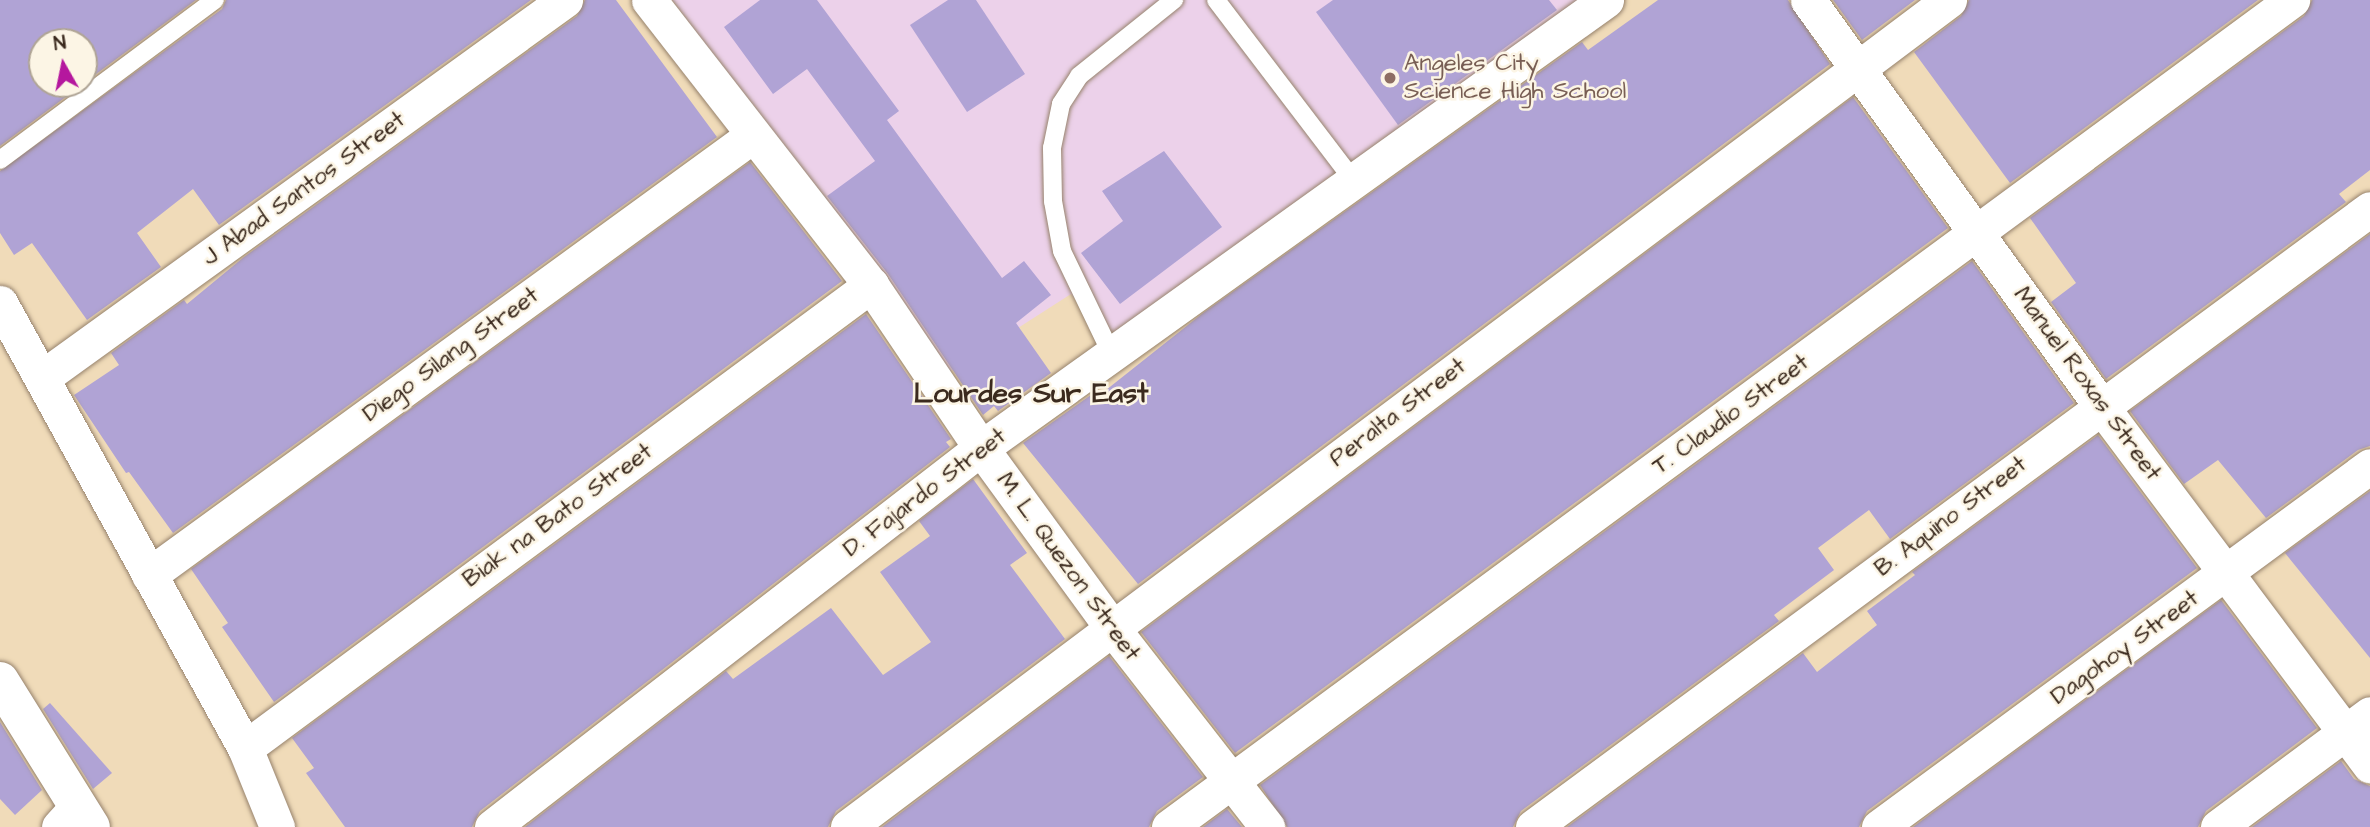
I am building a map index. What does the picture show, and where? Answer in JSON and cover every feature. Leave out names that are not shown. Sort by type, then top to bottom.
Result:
[{"type":"street","name":"J Abad Santos Street","points":[[43,377],[565,0]]},
{"type":"street","name":"M. L. Quezon Street","points":[[649,0],[752,136],[871,285],[981,448],[1113,629],[1267,827]]},
{"type":"street","name":"D. Fajardo Street","points":[[492,827],[981,448],[1606,0]]},
{"type":"street","name":"Manuel Roxas Street","points":[[1808,0],[1858,65],[2101,406],[2227,574],[2358,724],[2370,766]]},
{"type":"street","name":"Peralta Street","points":[[848,827],[1858,65],[1949,0]]},
{"type":"street","name":"T. Claudio Street","points":[[1168,827],[2292,0]]},
{"type":"street","name":"Diego Silang Street","points":[[149,575],[752,136]]},
{"type":"street","name":"B. Aquino Street","points":[[1533,827],[2370,209]]},
{"type":"street","name":"Biak na Bato Street","points":[[245,748],[871,285]]},
{"type":"street","points":[[0,303],[245,748],[277,827]]},
{"type":"street","name":"Dagohoy Street","points":[[1878,827],[2227,574],[2370,466]]},
{"type":"street","points":[[0,681],[76,820]]},
{"type":"street","points":[[2218,827],[2358,724]]},
{"type":"lane","points":[[0,160],[215,0]]},
{"type":"lane","points":[[1111,355],[1062,251],[1053,201],[1052,148],[1061,104],[1079,76],[1174,0]]},
{"type":"lane","points":[[1216,0],[1354,181]]},
{"type":"shaded area","points":[[672,0],[1580,0],[1108,338],[1071,294],[949,372]]},
{"type":"building","points":[[0,0],[196,0],[98,73],[98,28],[28,28],[28,98],[64,98],[0,146]]},
{"type":"building","points":[[226,0],[531,0],[219,225],[193,189],[137,233],[161,267],[87,320],[32,243],[14,255],[0,233],[0,171],[222,9]]},
{"type":"building","points":[[585,0],[616,0],[717,137],[173,533],[129,472],[126,473],[74,395],[119,365],[111,353],[184,300],[187,304],[244,257],[577,16]]},
{"type":"building","points":[[760,0],[817,0],[899,111],[887,120],[1002,278],[1024,261],[1051,295],[1016,323],[1051,373],[998,411],[994,406],[983,415],[888,274],[827,196],[875,161],[807,69],[773,94],[724,27]]},
{"type":"building","points":[[948,0],[976,0],[1025,74],[967,112],[910,25]]},
{"type":"building","name":"Angeles City Science High School","points":[[1333,0],[1549,0],[1557,10],[1398,125],[1316,12]]},
{"type":"building","points":[[1658,0],[1788,0],[1830,64],[1138,584],[1023,443],[1098,390],[1101,394],[1203,313],[1582,42],[1588,50]]},
{"type":"building","points":[[1833,0],[1915,0],[1862,40]]},
{"type":"building","points":[[1969,0],[2258,0],[2010,183],[1914,52],[1961,16]]},
{"type":"building","points":[[2312,0],[2370,0],[2370,170],[2339,194],[2346,202],[2106,379],[2051,302],[2076,283],[2030,218],[2304,16]]},
{"type":"building","points":[[1853,97],[1948,228],[1235,753],[1141,632]]},
{"type":"building","points":[[1164,151],[1222,227],[1120,304],[1081,253],[1123,221],[1102,191]]},
{"type":"building","points":[[750,162],[842,281],[274,702],[222,627],[228,623],[191,569]]},
{"type":"building","points":[[2370,234],[2370,446],[2358,450],[2266,518],[2218,460],[2184,484],[2130,411]]},
{"type":"building","points":[[1972,261],[2074,403],[1890,539],[1869,510],[1818,548],[1834,570],[1774,615],[1779,621],[1521,811],[1513,827],[1287,827],[1260,785]]},
{"type":"building","points":[[866,314],[951,439],[946,442],[950,447],[480,811],[472,827],[345,827],[306,773],[314,768],[292,738]]},
{"type":"building","points":[[2098,435],[2197,568],[1867,811],[1859,827],[1567,827],[1803,653],[1817,672],[1877,625],[1867,611],[1915,575],[1912,572]]},
{"type":"building","points":[[973,479],[1027,553],[1010,565],[1065,639],[836,811],[828,827],[525,827],[726,671],[733,679],[831,608],[883,675],[931,642],[880,572],[930,536],[919,521]]},
{"type":"building","points":[[2370,491],[2370,658],[2285,553]]},
{"type":"building","points":[[2221,600],[2317,728],[2206,811],[2198,827],[1913,827]]},
{"type":"building","points":[[1109,656],[1203,777],[1157,811],[1149,827],[882,827]]},
{"type":"building","points":[[50,703],[112,773],[93,789],[43,709]]},
{"type":"building","points":[[0,722],[42,790],[15,815],[0,799]]},
{"type":"building","points":[[2341,761],[2354,779],[2370,786],[2370,827],[2252,827]]},
{"type":"building","points":[[1227,809],[1242,827],[1203,827]]},
{"type":"place","name":"Angeles City Science High School","points":[[1390,78]]},
{"type":"district","name":"Lourdes Sur East","points":[[1031,394]]}]
